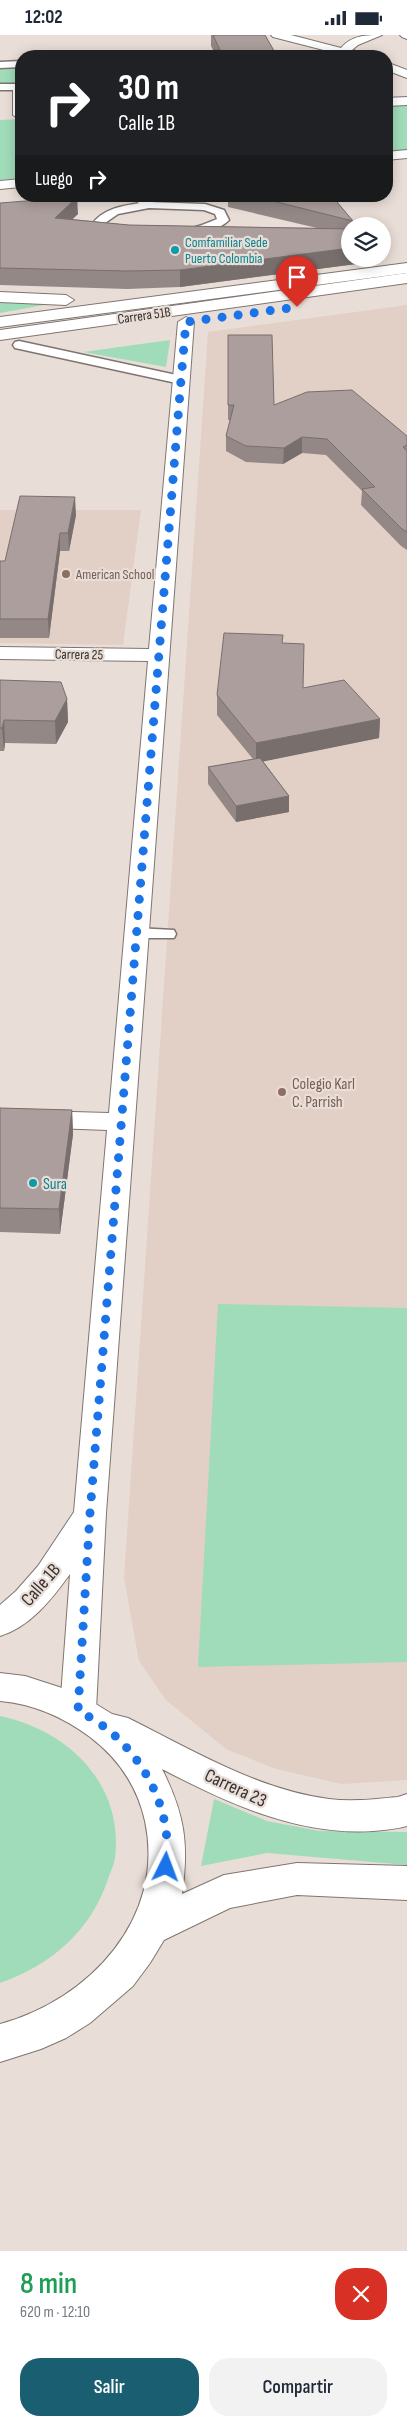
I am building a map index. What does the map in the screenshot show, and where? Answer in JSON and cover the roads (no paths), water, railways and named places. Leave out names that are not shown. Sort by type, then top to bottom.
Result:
[{"type":"street","points":[[277,35],[342,50]]},
{"type":"street","points":[[346,50],[354,41],[376,35]]},
{"type":"street","points":[[393,69],[407,74]]},
{"type":"street","points":[[393,102],[407,101]]},
{"type":"street","points":[[393,156],[407,155]]},
{"type":"street","points":[[0,185],[15,184]]},
{"type":"street","points":[[0,322],[407,268]]},
{"type":"street","name":"Carrera 51B","points":[[0,335],[407,278]]},
{"type":"street","name":"Carrera 51B","points":[[0,348],[407,292]]},
{"type":"street","points":[[0,297],[153,301]]},
{"type":"street","name":"Calle 1B","points":[[78,1710],[90,1513],[186,322]]},
{"type":"street","name":"Carrera 25","points":[[0,653],[158,655]]},
{"type":"street","points":[[0,1118],[121,1122]]},
{"type":"street","name":"Calle 1B","points":[[0,1623],[12,1615],[53,1575],[90,1513]]},
{"type":"street","points":[[0,1687],[42,1695],[78,1710],[112,1733],[141,1764],[160,1800],[168,1850],[161,1902],[137,1952],[111,1982],[80,2007],[44,2029],[0,2043]]},
{"type":"street","name":"Carrera 23","points":[[78,1710],[186,1763],[226,1785],[272,1804],[331,1815],[398,1813],[407,1811]]},
{"type":"street","points":[[148,1929],[224,1892],[297,1879],[407,1883]]},
{"type":"lane","points":[[0,65],[15,64]]},
{"type":"lane","points":[[0,87],[15,87]]},
{"type":"lane","points":[[141,202],[105,215],[98,224],[112,232],[134,235],[162,235],[191,232],[212,227],[223,220],[220,212],[204,207],[153,202]]},
{"type":"lane","points":[[19,345],[181,380]]},
{"type":"lane","points":[[136,934],[167,934]]},
{"type":"place","name":"Comfamiliar Sede Puerto Colombia","points":[[175,250]]},
{"type":"place","name":"American School","points":[[66,574]]},
{"type":"place","name":"Colegio Karl C. Parrish","points":[[282,1092]]},
{"type":"place","name":"Sura","points":[[33,1183]]}]
